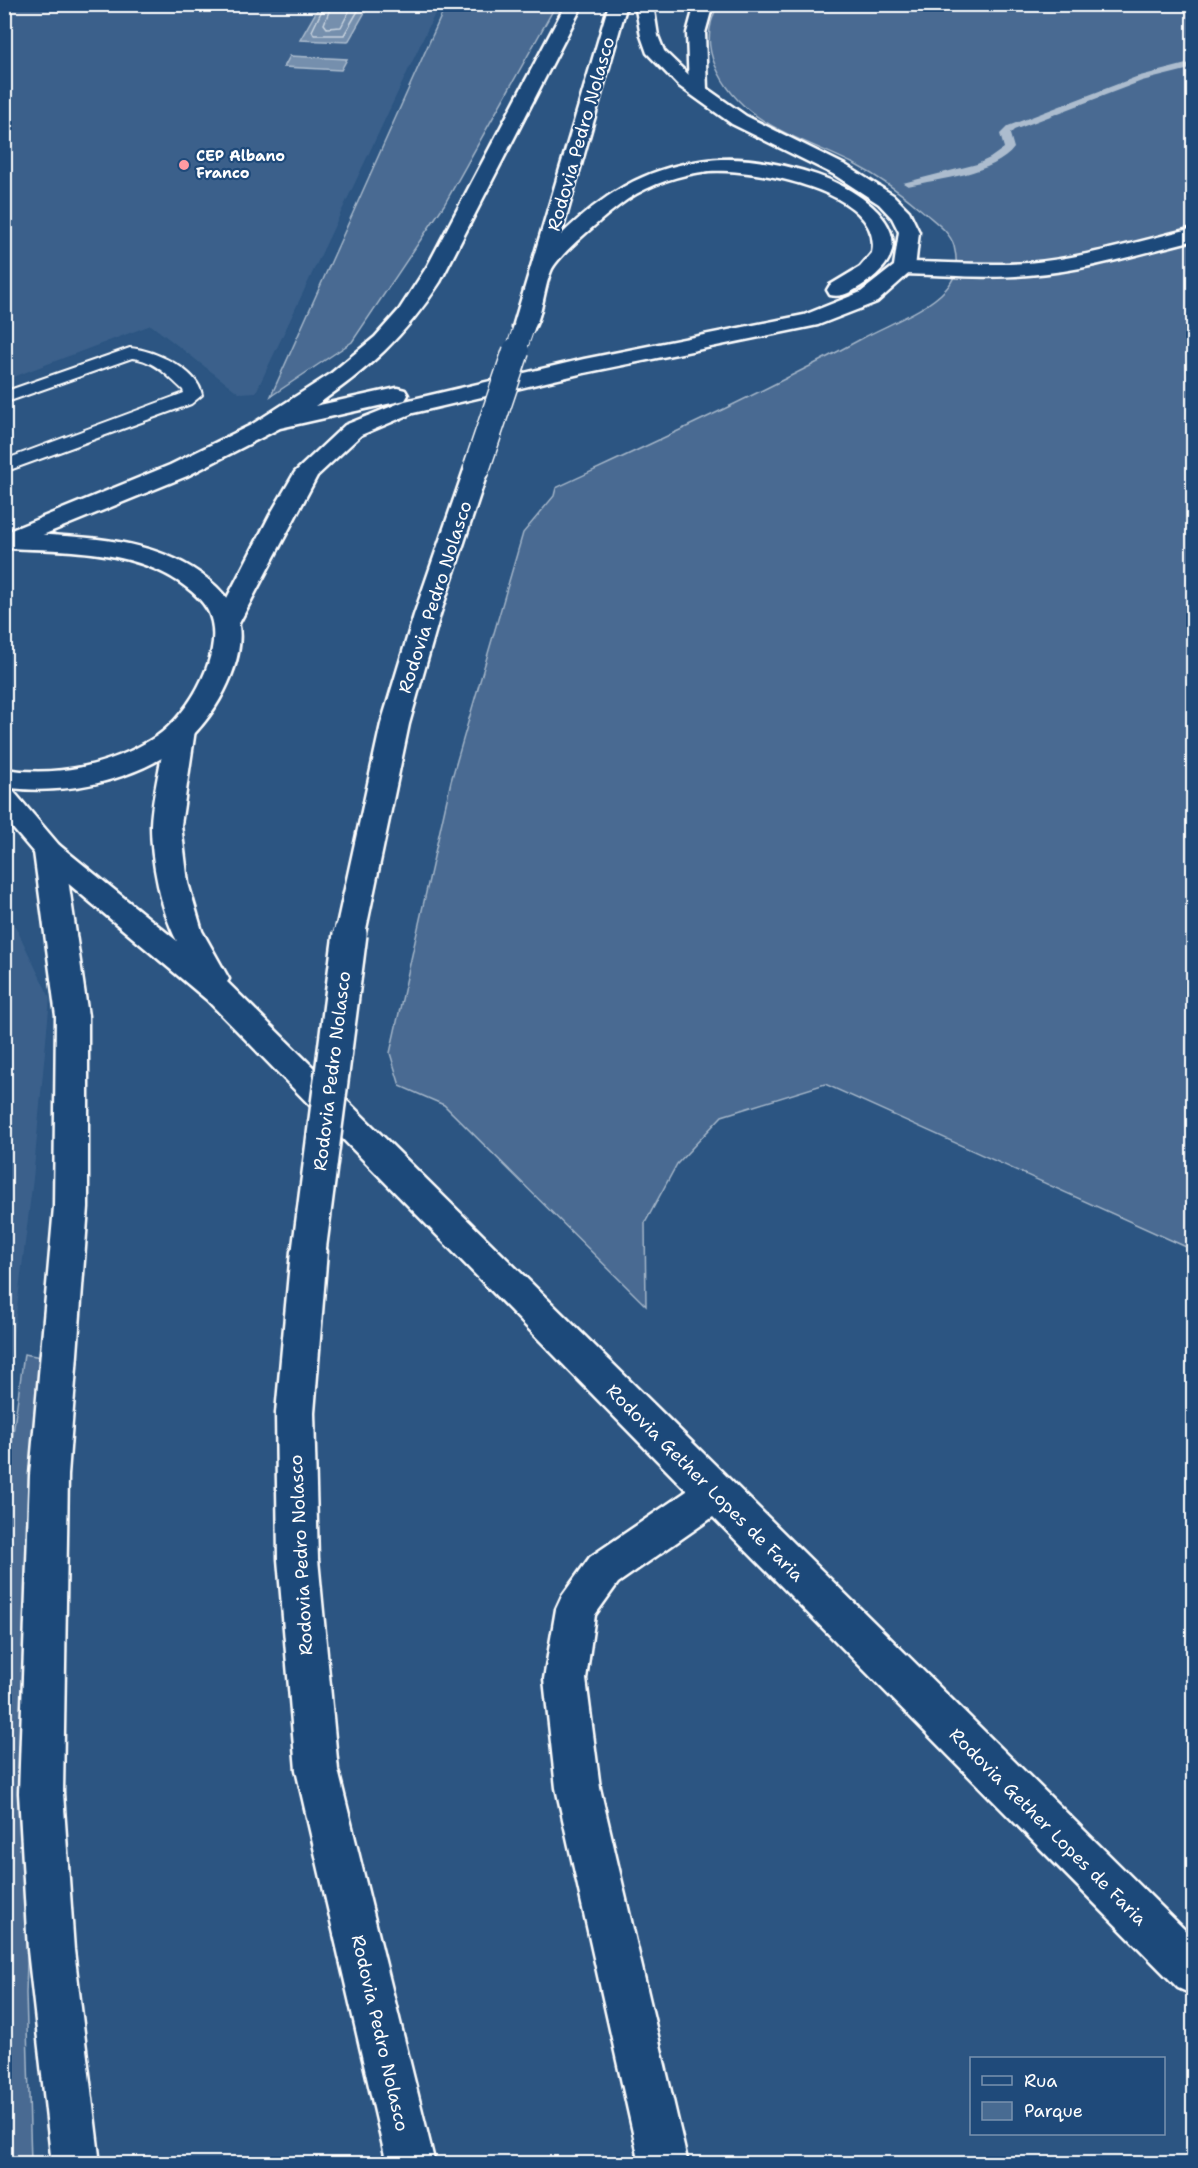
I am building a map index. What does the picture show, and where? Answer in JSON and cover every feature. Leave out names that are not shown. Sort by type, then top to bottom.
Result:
[{"type":"main road","points":[[7,540],[150,485],[279,421],[382,344],[406,315],[457,231],[543,62],[576,4]]},
{"type":"main road","name":"Rodovia Pedro Nolasco","points":[[411,2163],[317,1770],[298,1559],[295,1413],[309,1251],[350,934],[395,724],[427,615],[544,264],[618,4]]},
{"type":"main road","points":[[644,4],[656,52],[673,70],[747,125],[856,179],[889,201],[904,219],[909,232],[904,268]]},
{"type":"main road","points":[[698,90],[696,33],[704,4]]},
{"type":"main road","points":[[279,421],[795,306],[839,290],[866,273],[882,255],[883,233],[870,212],[843,194],[811,180],[782,171],[727,165],[702,166],[655,178],[625,192],[596,213],[544,264]]},
{"type":"main road","points":[[226,625],[282,515],[308,472],[353,430],[405,408],[584,366],[810,320],[869,297],[904,268],[1004,271],[1045,267],[1136,249],[1194,234]]},
{"type":"main road","points":[[4,778],[20,781],[52,781],[97,772],[163,746],[192,720],[217,678],[227,631],[220,610],[199,585],[158,562],[114,549],[7,540]]},
{"type":"main road","name":"Rodovia Gether Lopes de Faria","points":[[181,730],[166,825],[172,883],[188,931],[207,965],[218,992]]},
{"type":"main road","name":"Rodovia Gether Lopes de Faria","points":[[4,799],[49,852],[218,992],[1194,1972]]},
{"type":"main road","points":[[49,852],[72,1016],[71,1207],[50,1475],[41,1793],[51,1950],[76,2163]]},
{"type":"main road","points":[[664,2163],[578,1788],[565,1679],[576,1609],[604,1569],[715,1493]]},
{"type":"lane","points":[[4,398],[130,353],[146,353],[156,357],[192,388],[193,394],[185,400],[4,467]]},
{"type":"shaded area","name":"CEP Albano Franco","points":[[5,5],[439,5],[256,392],[239,393],[151,325],[5,380]]},
{"type":"shaded area","points":[[5,905],[50,998],[33,1179],[5,1403]]},
{"type":"green space","points":[[446,5],[556,5],[444,205],[352,342],[271,396]]},
{"type":"green space","points":[[718,5],[1193,5],[1193,1250],[825,1084],[722,1116],[677,1164],[645,1223],[646,1306],[444,1105],[400,1086],[390,1053],[451,781],[523,533],[554,496],[556,488],[748,397],[906,317],[938,297],[950,284],[955,274],[955,252],[949,236],[908,199],[882,180],[854,164],[774,127],[756,116],[740,102],[726,85],[715,65],[710,49],[710,27]]},
{"type":"green space","points":[[24,1354],[47,1358],[26,1993],[31,2163],[5,2164],[4,1498]]},
{"type":"water","points":[[320,5],[369,5],[348,42],[300,40]]},
{"type":"water","points":[[290,56],[347,59],[341,70],[284,67]]},
{"type":"waterway","points":[[908,183],[980,166],[1004,154],[1009,148],[1005,134],[1011,128],[1139,79],[1194,65]]},
{"type":"place","name":"CEP Albano Franco","points":[[184,165]]}]
